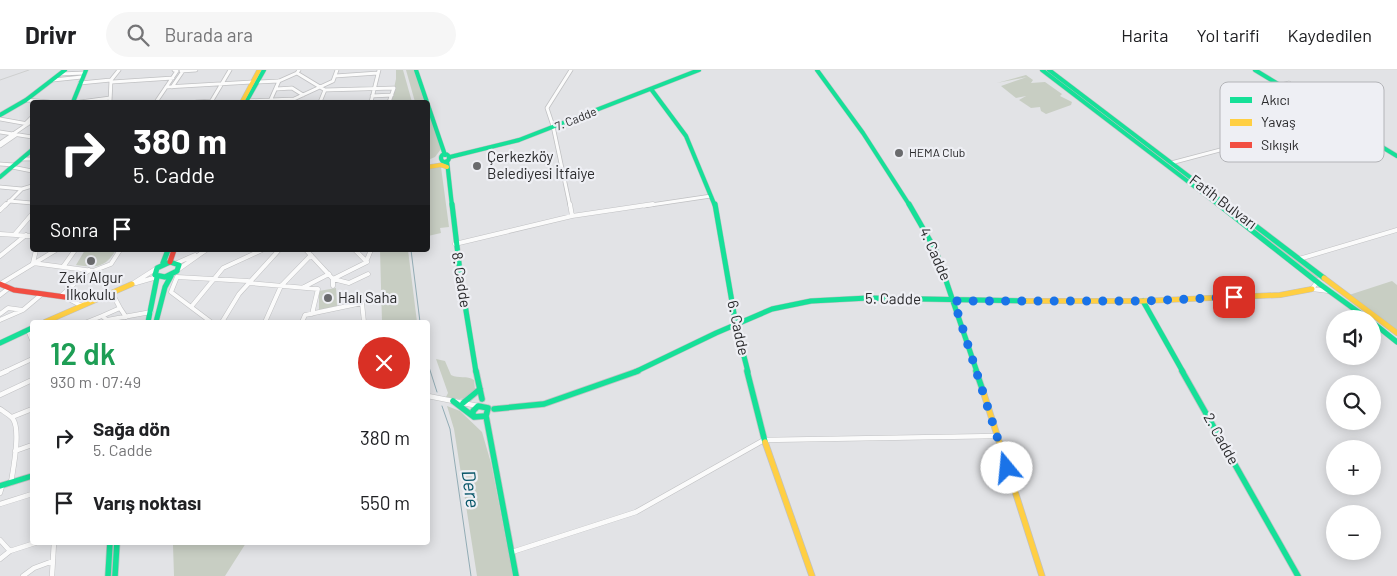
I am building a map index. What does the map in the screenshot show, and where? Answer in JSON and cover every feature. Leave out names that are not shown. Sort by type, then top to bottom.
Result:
[{"type":"street","points":[[0,115],[26,100],[65,70]]},
{"type":"street","points":[[95,100],[110,98],[111,81],[118,70]]},
{"type":"street","points":[[157,100],[176,71],[196,70]]},
{"type":"street","points":[[212,100],[230,70]]},
{"type":"street","points":[[255,82],[258,70]]},
{"type":"street","points":[[246,100],[255,82],[264,70]]},
{"type":"street","points":[[295,100],[333,81],[336,70]]},
{"type":"street","name":"8. Cadde","points":[[416,70],[426,100]]},
{"type":"street","points":[[571,70],[547,108],[572,216]]},
{"type":"street","name":"7. Cadde","points":[[445,160],[519,140],[553,128],[699,70]]},
{"type":"street","name":"4. Cadde","points":[[817,70],[863,133],[923,226],[936,251],[954,301],[1042,576]]},
{"type":"street","name":"Fatih Bulvarı","points":[[1042,70],[1355,310]]},
{"type":"street","name":"Fatih Bulvarı","points":[[1050,70],[1397,333]]},
{"type":"street","points":[[1255,70],[1275,82]]},
{"type":"street","points":[[172,87],[183,71]]},
{"type":"street","points":[[166,87],[278,81],[298,71],[325,90],[394,88],[390,100]]},
{"type":"street","points":[[335,76],[379,71],[371,100]]},
{"type":"street","points":[[80,83],[85,72]]},
{"type":"street","points":[[60,74],[85,72]]},
{"type":"street","points":[[53,80],[85,72]]},
{"type":"street","points":[[74,100],[85,72]]},
{"type":"street","points":[[80,83],[173,78]]},
{"type":"street","points":[[271,100],[278,81]]},
{"type":"street","points":[[276,89],[292,88],[303,95]]},
{"type":"street","name":"6. Cadde","points":[[651,89],[686,136],[711,196],[718,220],[737,330],[764,440],[812,576]]},
{"type":"street","points":[[321,100],[325,90]]},
{"type":"street","points":[[372,96],[392,95]]},
{"type":"street","points":[[26,100],[30,100]]},
{"type":"street","name":"8. Cadde","points":[[430,113],[445,160],[455,244],[472,349],[486,410]]},
{"type":"street","points":[[0,119],[27,124]]},
{"type":"street","points":[[27,124],[30,120]]},
{"type":"street","points":[[0,144],[30,122]]},
{"type":"street","points":[[0,132],[30,137]]},
{"type":"street","points":[[0,144],[16,135]]},
{"type":"street","points":[[1384,148],[1397,156]]},
{"type":"street","points":[[1163,162],[1171,163],[1220,150]]},
{"type":"street","points":[[0,177],[30,152]]},
{"type":"street","points":[[21,159],[30,159]]},
{"type":"street","points":[[430,165],[441,165],[445,160]]},
{"type":"street","points":[[430,164],[445,160]]},
{"type":"street","points":[[0,164],[30,170]]},
{"type":"street","points":[[0,187],[22,189],[30,187]]},
{"type":"street","points":[[0,210],[22,189]]},
{"type":"street","points":[[455,244],[572,216],[711,196]]},
{"type":"street","points":[[9,201],[30,203]]},
{"type":"street","points":[[15,234],[30,216]]},
{"type":"street","points":[[1300,259],[1397,230]]},
{"type":"street","points":[[0,234],[30,236]]},
{"type":"street","points":[[0,256],[26,235]]},
{"type":"street","points":[[0,250],[7,250]]},
{"type":"street","points":[[33,263],[36,252]]},
{"type":"street","points":[[0,284],[52,252]]},
{"type":"street","points":[[63,267],[74,252]]},
{"type":"street","points":[[33,263],[89,270],[111,264],[119,252]]},
{"type":"street","points":[[163,264],[167,252]]},
{"type":"street","points":[[170,262],[173,252]]},
{"type":"street","points":[[50,320],[86,301],[132,284],[176,271],[203,252]]},
{"type":"street","points":[[191,307],[223,268],[258,252]]},
{"type":"street","points":[[223,320],[239,294],[277,252]]},
{"type":"street","points":[[308,252],[334,279],[349,283],[368,274]]},
{"type":"street","points":[[357,252],[366,262]]},
{"type":"street","points":[[334,279],[366,262],[370,252]]},
{"type":"street","points":[[266,320],[281,286],[311,255]]},
{"type":"street","points":[[132,284],[163,264],[170,262]]},
{"type":"street","points":[[170,262],[176,271],[215,278],[248,281],[249,283],[318,289],[312,314]]},
{"type":"street","points":[[149,320],[157,277],[154,273],[157,268]]},
{"type":"street","points":[[63,297],[89,270]]},
{"type":"street","points":[[176,271],[171,292],[208,320]]},
{"type":"street","points":[[157,320],[165,288],[176,271]]},
{"type":"street","points":[[302,288],[328,274]]},
{"type":"street","points":[[333,286],[334,279]]},
{"type":"street","points":[[1326,279],[1317,282],[1312,289],[1329,291],[1337,288]]},
{"type":"street","points":[[0,284],[9,288],[86,301]]},
{"type":"street","points":[[0,295],[9,288]]},
{"type":"street","name":"5. Cadde","points":[[486,410],[544,404],[612,381],[726,328],[737,330],[747,320],[781,307],[834,299],[1143,301],[1280,295],[1312,289]]},
{"type":"street","points":[[110,293],[126,317]]},
{"type":"street","points":[[0,320],[23,310],[42,294]]},
{"type":"street","points":[[63,297],[80,305],[86,301]]},
{"type":"street","points":[[68,312],[72,300]]},
{"type":"street","name":"2. Cadde","points":[[1143,301],[1298,576]]},
{"type":"street","points":[[303,320],[305,315],[362,303],[364,320]]},
{"type":"street","points":[[0,314],[8,308],[23,310]]},
{"type":"street","points":[[92,320],[120,308]]},
{"type":"street","points":[[102,316],[107,320],[151,312]]},
{"type":"street","points":[[734,316],[747,320]]},
{"type":"street","points":[[726,328],[737,330]]},
{"type":"street","points":[[0,343],[30,329]]},
{"type":"street","points":[[1381,329],[1397,342]]},
{"type":"street","points":[[0,374],[30,360]]},
{"type":"street","points":[[0,395],[30,381]]},
{"type":"street","points":[[463,403],[480,389]]},
{"type":"street","points":[[430,396],[478,406],[486,410]]},
{"type":"street","points":[[474,417],[473,410],[482,399]]},
{"type":"street","points":[[453,401],[488,428]]},
{"type":"street","points":[[0,409],[12,418],[14,422],[15,451],[11,483]]},
{"type":"street","points":[[12,418],[30,410]]},
{"type":"street","points":[[474,417],[486,410]]},
{"type":"street","points":[[486,410],[516,576]]},
{"type":"street","points":[[512,552],[636,512],[764,440],[997,436]]},
{"type":"street","points":[[15,451],[30,446]]},
{"type":"street","points":[[0,493],[1,486],[30,477]]},
{"type":"street","points":[[0,504],[30,495]]},
{"type":"street","points":[[0,540],[10,551]]},
{"type":"street","points":[[0,559],[10,551],[30,545]]},
{"type":"street","points":[[52,576],[54,545]]},
{"type":"street","points":[[108,576],[110,545]]},
{"type":"street","points":[[115,576],[117,545]]},
{"type":"street","points":[[23,576],[34,568],[53,561]]},
{"type":"shaded area","points":[[396,70],[403,70],[411,100],[391,100]]},
{"type":"shaded area","points":[[406,70],[414,70],[424,100],[414,100]]},
{"type":"shaded area","points":[[1043,70],[1046,70],[1320,277],[1315,279]]},
{"type":"shaded area","points":[[1026,75],[1033,80],[1031,83],[1045,82],[1062,94],[1060,96],[1072,102],[1071,105],[1046,114],[1041,111],[1040,107],[1031,108],[1019,100],[1026,96],[1016,98],[1001,86],[1027,77],[997,83]]},
{"type":"shaded area","points":[[430,117],[441,149],[435,157],[430,159]]},
{"type":"shaded area","points":[[441,167],[449,227],[440,228],[441,233],[430,236],[430,169]]},
{"type":"shaded area","points":[[84,252],[115,252],[108,260],[99,265],[76,265]]},
{"type":"shaded area","points":[[380,252],[408,252],[417,320],[382,320]]},
{"type":"shaded area","points":[[1392,281],[1397,285],[1397,331],[1381,319],[1381,310],[1369,310],[1349,295]]},
{"type":"shaded area","name":"Halı Saha","points":[[336,288],[337,306],[319,310],[319,291]]},
{"type":"shaded area","points":[[436,359],[445,361],[451,375],[474,380],[475,389],[462,399],[446,397],[448,393]]},
{"type":"shaded area","points":[[447,406],[460,411],[482,432],[491,463],[513,576],[477,576],[454,429]]},
{"type":"shaded area","points":[[173,545],[245,545],[225,576],[174,576]]},
{"type":"waterway","points":[[411,252],[420,320]]},
{"type":"waterway","points":[[430,370],[437,392]]},
{"type":"waterway","name":"Dere","points":[[442,406],[450,429],[471,576]]},
{"type":"railway","points":[[0,80],[29,70]]},
{"type":"traffic: fast","points":[[0,115],[26,100],[65,70]]},
{"type":"traffic: fast","points":[[74,100],[86,70]]},
{"type":"traffic: fast","points":[[247,100],[264,70]]},
{"type":"traffic: fast","points":[[416,70],[426,100]]},
{"type":"traffic: fast","points":[[450,157],[519,140],[699,70]]},
{"type":"traffic: fast","points":[[817,70],[863,133],[923,226],[936,251],[983,391]]},
{"type":"traffic: fast","points":[[1042,70],[1356,310]]},
{"type":"traffic: fast","points":[[1049,70],[1324,278]]},
{"type":"traffic: fast","points":[[1255,70],[1275,82]]},
{"type":"traffic: fast","points":[[651,89],[686,136],[715,205],[736,325],[765,442]]},
{"type":"traffic: fast","points":[[430,111],[445,155]]},
{"type":"traffic: fast","points":[[1384,148],[1397,156]]},
{"type":"traffic: fast","points":[[0,177],[30,152]]},
{"type":"traffic: fast","points":[[445,154],[449,158],[445,162],[441,158],[445,154]]},
{"type":"traffic: fast","points":[[447,161],[461,280],[470,340],[482,399]]},
{"type":"traffic: fast","points":[[163,263],[167,252]]},
{"type":"traffic: fast","points":[[170,262],[179,265],[177,271],[165,277],[155,275],[157,268],[170,262]]},
{"type":"traffic: fast","points":[[157,320],[165,287],[171,276]]},
{"type":"traffic: fast","points":[[148,320],[157,277]]},
{"type":"traffic: fast","points":[[494,409],[544,404],[587,390],[627,376],[716,333],[772,309],[811,301],[868,298],[1026,301]]},
{"type":"traffic: fast","points":[[1143,301],[1298,576]]},
{"type":"traffic: fast","points":[[0,343],[30,329]]},
{"type":"traffic: fast","points":[[1381,329],[1397,342]]},
{"type":"traffic: fast","points":[[463,403],[480,389]]},
{"type":"traffic: fast","points":[[453,401],[474,417],[486,416],[488,408],[478,406],[473,411],[473,415]]},
{"type":"traffic: fast","points":[[486,416],[516,576]]},
{"type":"traffic: fast","points":[[0,486],[30,477]]},
{"type":"traffic: fast","points":[[108,576],[110,545]]},
{"type":"traffic: fast","points":[[115,576],[117,545]]},
{"type":"traffic: slow","points":[[243,100],[259,70]]},
{"type":"traffic: slow","points":[[430,167],[441,165],[447,167]]},
{"type":"traffic: slow","points":[[1324,278],[1397,333]]},
{"type":"traffic: slow","points":[[50,320],[132,284]]},
{"type":"traffic: slow","points":[[1026,301],[1143,301],[1280,295],[1312,289]]},
{"type":"traffic: slow","points":[[983,391],[1042,576]]},
{"type":"traffic: slow","points":[[765,442],[812,576]]},
{"type":"traffic: jam","points":[[170,262],[173,252]]},
{"type":"traffic: jam","points":[[0,284],[14,290],[65,297]]},
{"type":"place","name":"HEMA Club","points":[[899,153]]},
{"type":"place","name":"Çerkezköy Belediyesi İtfaiye","points":[[477,166]]},
{"type":"place","name":"Zeki Algur İlkokulu","points":[[91,261]]},
{"type":"place","name":"Halı Saha","points":[[328,298]]},
{"type":"route","points":[[1007,468],[954,301],[1143,301],[1234,297]]}]
